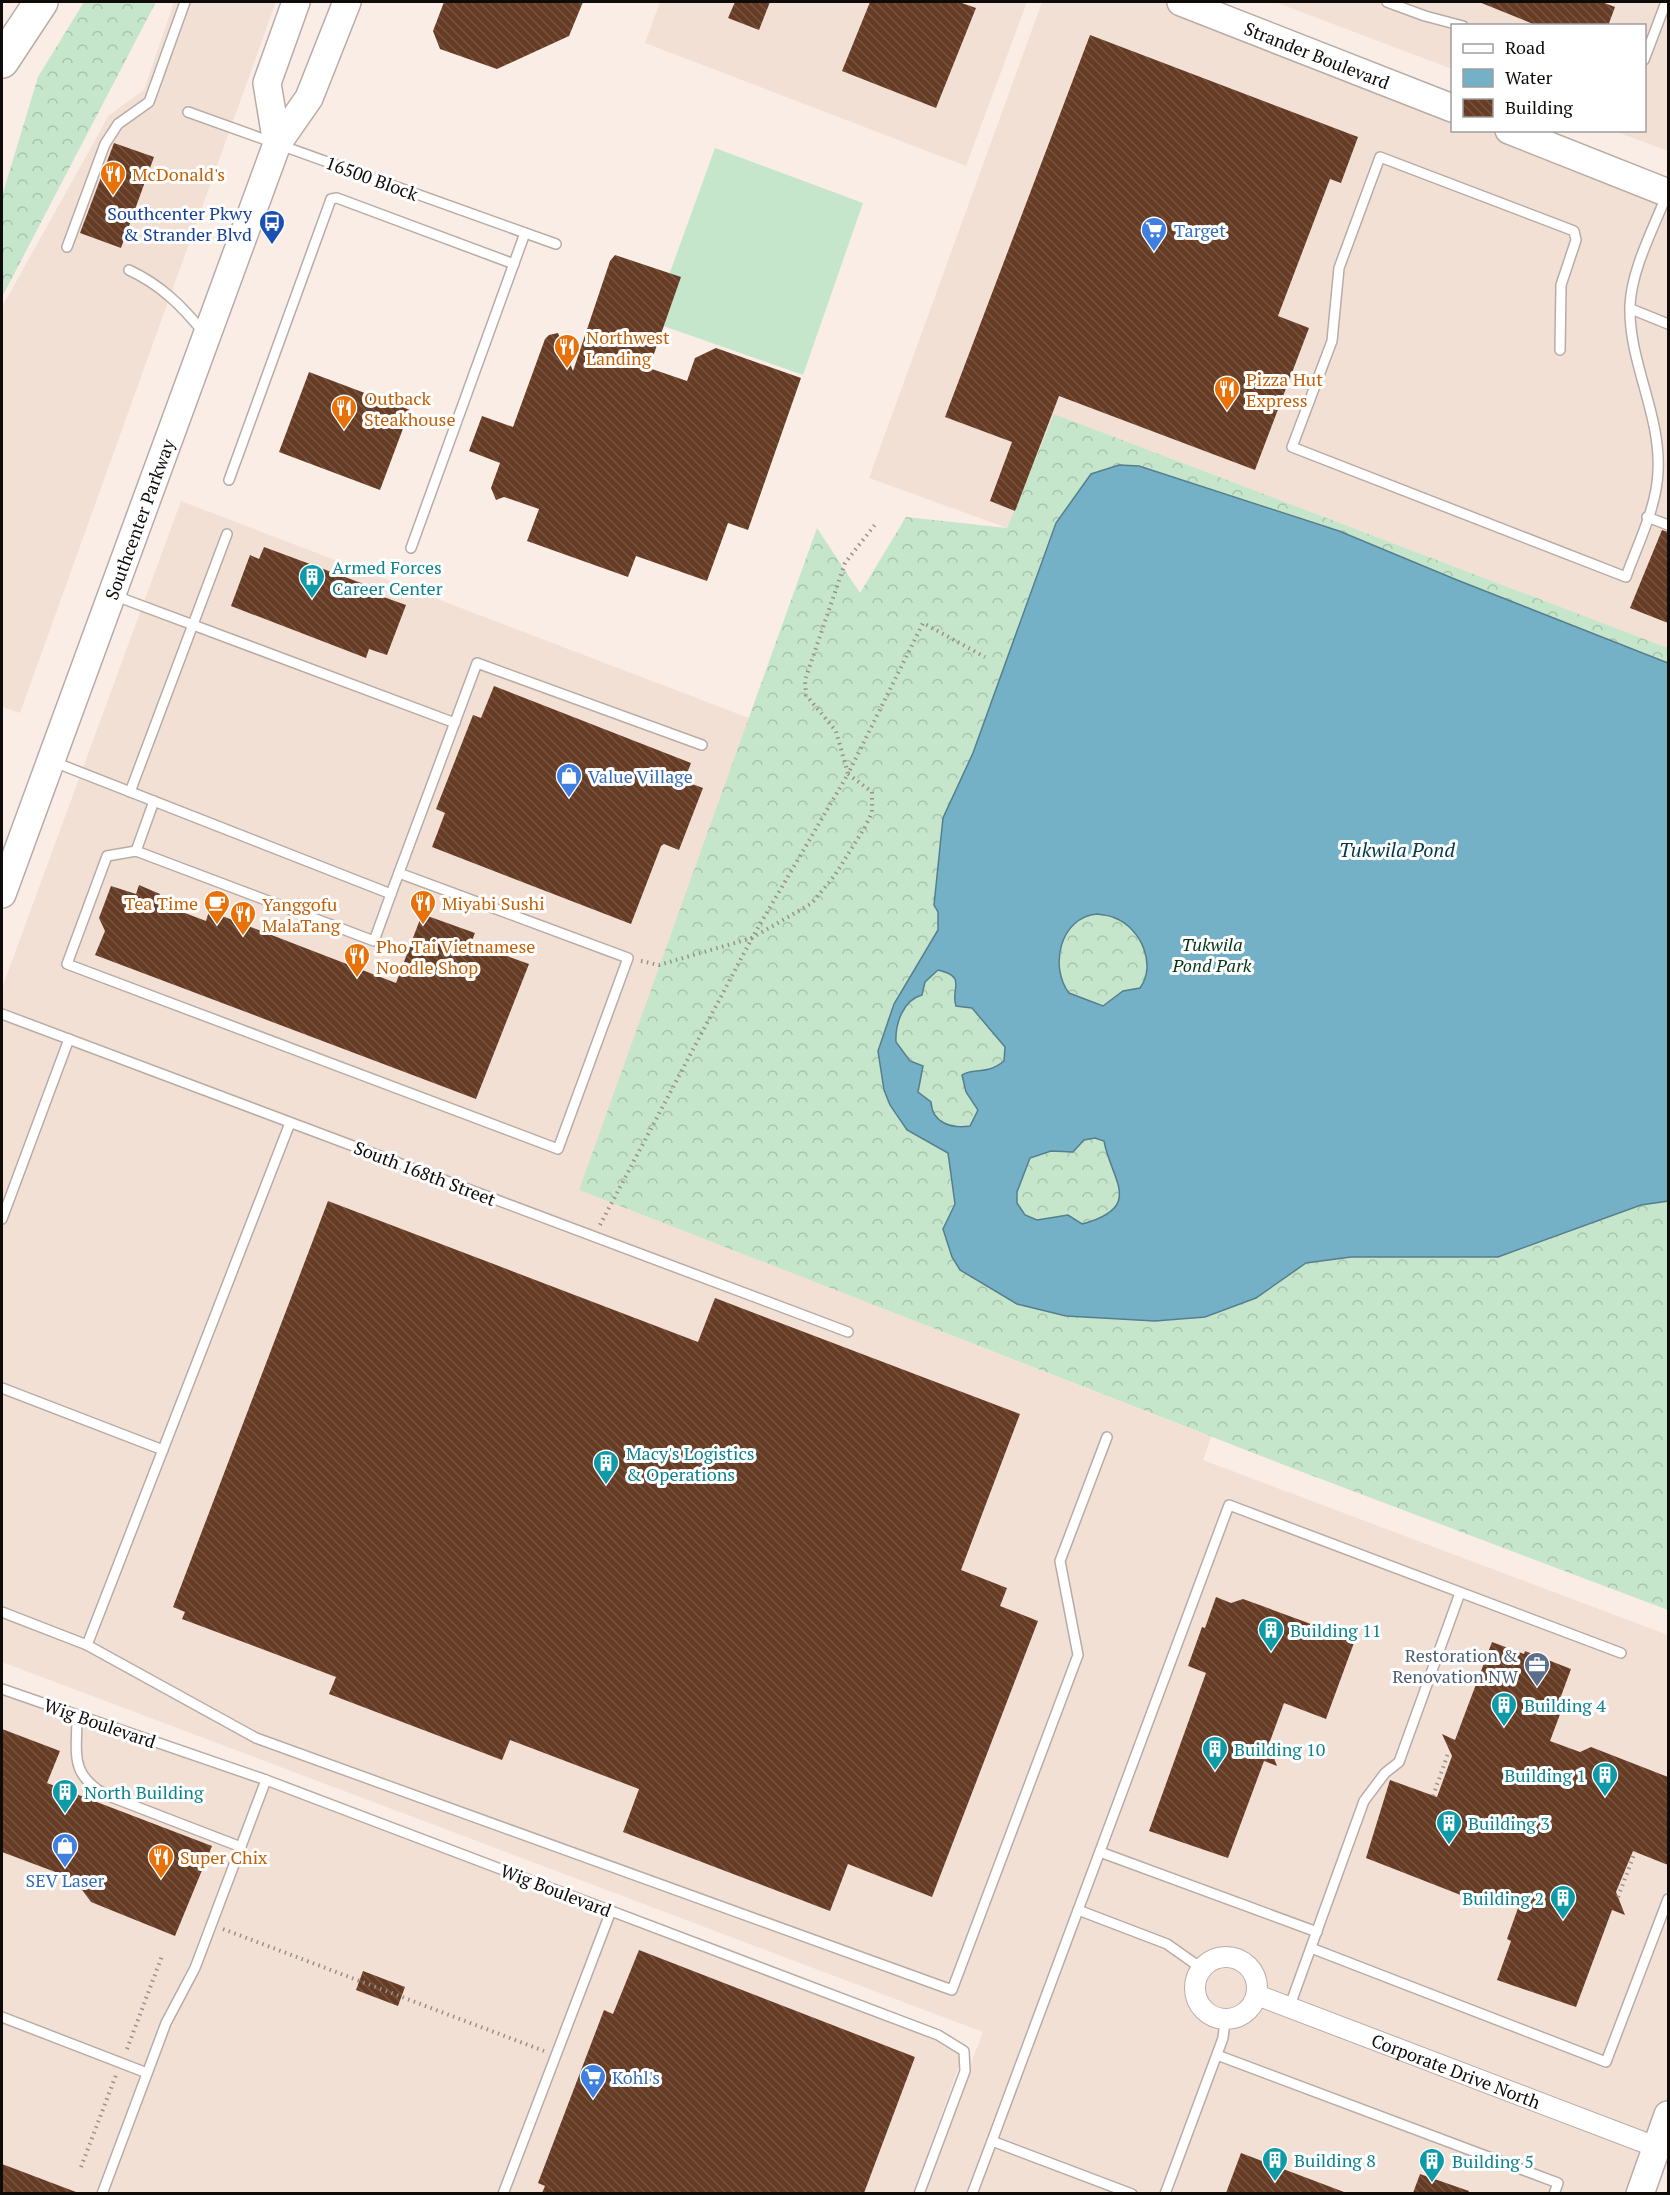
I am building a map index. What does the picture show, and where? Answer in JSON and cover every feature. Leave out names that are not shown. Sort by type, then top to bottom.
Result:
[{"type":"highway","points":[[2,61],[40,2]]},
{"type":"main road","name":"Southcenter Parkway","points":[[277,144],[267,83],[296,2]]},
{"type":"main road","points":[[334,2],[334,34]]},
{"type":"main road","name":"Southcenter Parkway","points":[[2,894],[49,760],[277,144],[309,98],[347,2]]},
{"type":"main road","name":"Strander Boulevard","points":[[1181,2],[1451,108]]},
{"type":"main road","points":[[1514,132],[1668,191]]},
{"type":"main road","points":[[1640,2193],[1668,2115]]},
{"type":"street","points":[[1222,1957],[1242,1961],[1255,1976],[1257,1995],[1245,2014],[1225,2020],[1205,2012],[1198,2004],[1195,1982],[1202,1968],[1213,1959],[1222,1957]]},
{"type":"street","name":"Corporate Drive North","points":[[1257,1995],[1656,2147]]},
{"type":"lane","points":[[67,247],[105,144],[118,124],[149,102],[185,2]]},
{"type":"lane","points":[[1387,2],[1455,24]]},
{"type":"lane","points":[[1646,55],[1666,2]]},
{"type":"lane","name":"16500 Block","points":[[188,112],[556,244]]},
{"type":"lane","points":[[1560,350],[1561,285],[1576,240],[1574,231],[1380,157],[1339,268],[1332,341],[1292,447],[1626,577],[1647,517],[1658,472],[1657,441],[1631,335],[1630,309],[1636,273],[1668,191]]},
{"type":"lane","points":[[229,480],[331,199],[337,198],[514,264]]},
{"type":"lane","points":[[411,548],[525,233]]},
{"type":"lane","points":[[129,270],[161,289],[182,306],[206,336]]},
{"type":"lane","points":[[1630,309],[1668,324]]},
{"type":"lane","points":[[1647,517],[1668,525]]},
{"type":"lane","points":[[130,792],[227,534]]},
{"type":"lane","points":[[110,594],[454,723]]},
{"type":"lane","points":[[399,873],[628,958],[558,1149],[67,964],[107,856],[136,851],[374,941],[454,723],[477,663],[702,745]]},
{"type":"lane","points":[[49,760],[391,894]]},
{"type":"lane","points":[[136,851],[154,801]]},
{"type":"lane","name":"South 168th Street","points":[[2,1014],[848,1332]]},
{"type":"lane","points":[[2,1219],[69,1039]]},
{"type":"lane","points":[[87,1645],[290,1123]]},
{"type":"lane","points":[[2,1388],[163,1450]]},
{"type":"lane","points":[[2,1612],[87,1645],[256,1738],[952,1990],[1078,1655],[1060,1561],[1107,1437]]},
{"type":"lane","points":[[972,2193],[1229,1505],[1621,1653]]},
{"type":"lane","points":[[1289,2008],[1364,1801],[1384,1773],[1399,1762],[1460,1593]]},
{"type":"lane","name":"Wig Boulevard","points":[[2,1689],[266,1780],[938,2035],[964,2051],[965,2072],[919,2193]]},
{"type":"lane","points":[[76,1715],[80,1772],[89,1786],[106,1795],[241,1847]]},
{"type":"lane","points":[[102,2193],[166,2023],[195,1968],[266,1780]]},
{"type":"lane","points":[[1100,1852],[1317,1932]]},
{"type":"lane","points":[[1311,1948],[1606,2062],[1668,1899]]},
{"type":"lane","points":[[1078,1910],[1167,1944],[1202,1968]]},
{"type":"lane","points":[[503,2193],[610,1911]]},
{"type":"lane","points":[[2,2017],[147,2073]]},
{"type":"lane","points":[[1165,2193],[1223,2038],[1225,2020]]},
{"type":"lane","points":[[1216,2055],[1558,2183],[1554,2193]]},
{"type":"lane","points":[[992,2141],[1132,2193]]},
{"type":"path","points":[[628,958],[659,965],[752,938],[812,903],[852,852],[872,812],[872,792],[849,774],[837,731],[806,695],[805,680],[845,563],[877,522]]},
{"type":"path","points":[[594,1237],[752,938],[849,774],[923,622],[985,657]]},
{"type":"path","points":[[1433,1796],[1449,1751]]},
{"type":"path","points":[[1618,1897],[1635,1852]]},
{"type":"path","points":[[211,1924],[555,2056]]},
{"type":"shaded area","points":[[174,2],[276,2],[20,713],[2,707],[2,307],[109,115],[144,90]]},
{"type":"shaded area","points":[[660,2],[1027,2],[966,166],[645,43]]},
{"type":"shaded area","points":[[1042,2],[1183,2],[1451,104],[1451,132],[1525,132],[1668,187],[1668,648],[1054,414],[1007,528],[869,478]]},
{"type":"shaded area","points":[[1275,2],[1668,2],[1668,151],[1617,132],[1646,132],[1646,24],[1451,24],[1451,69]]},
{"type":"shaded area","points":[[181,501],[749,718],[580,1190],[1211,1437],[1203,1460],[1668,1635],[1668,2121],[1641,2193],[921,2193],[983,2032],[2,1662],[2,988]]},
{"type":"shaded area","points":[[2,1689],[266,1780],[964,2051],[914,2193],[2,2193]]},
{"type":"green space","points":[[84,2],[156,2],[2,297],[2,196],[38,77]]},
{"type":"green space","points":[[715,148],[863,203],[803,375],[652,322]]},
{"type":"green space","name":"Tukwila Pond Park","points":[[1054,414],[1668,648],[1668,1610],[1297,1470],[579,1190],[817,528],[860,593],[906,517],[1007,528]]},
{"type":"water","name":"Tukwila Pond","points":[[1119,465],[1139,466],[1339,531],[1668,663],[1668,1201],[1641,1205],[1498,1257],[1351,1257],[1306,1263],[1256,1298],[1205,1317],[1155,1321],[1066,1316],[1017,1304],[960,1270],[952,1257],[943,1229],[955,1204],[948,1153],[907,1130],[890,1105],[884,1090],[878,1051],[894,1004],[938,930],[938,912],[934,905],[943,818],[973,753],[1056,523],[1091,474]],"holes":[[[1097,914],[1113,917],[1132,930],[1144,948],[1147,969],[1140,988],[1123,991],[1103,1006],[1069,993],[1063,982],[1059,957],[1067,933],[1074,924],[1084,917]],[[938,970],[953,976],[956,984],[956,1006],[972,1008],[1005,1047],[1004,1061],[997,1066],[962,1075],[966,1092],[978,1110],[970,1126],[950,1125],[939,1120],[932,1109],[931,1102],[918,1092],[923,1066],[910,1061],[896,1042],[897,1028],[905,1007],[922,995],[925,982]],[[1095,1138],[1104,1141],[1119,1191],[1118,1201],[1113,1209],[1101,1217],[1082,1224],[1068,1215],[1037,1220],[1025,1215],[1017,1203],[1017,1192],[1030,1158],[1051,1151],[1073,1152],[1084,1140]]]},
{"type":"building","points":[[444,2],[583,2],[569,36],[497,69],[440,49],[433,31]]},
{"type":"building","points":[[735,2],[770,2],[759,30],[728,18]]},
{"type":"building","points":[[870,2],[959,2],[976,8],[936,108],[842,71]]},
{"type":"building","points":[[1479,2],[1602,2],[1615,7],[1609,24],[1533,24]]},
{"type":"building","name":"Target","points":[[1090,35],[1358,137],[1341,183],[1330,179],[1278,316],[1309,328],[1255,470],[1059,396],[1015,511],[990,501],[1012,442],[945,417]]},
{"type":"building","name":"McDonald's","points":[[114,143],[154,157],[121,248],[80,233]]},
{"type":"building","points":[[615,255],[681,277],[649,368],[687,381],[695,358],[716,348],[801,378],[748,530],[728,523],[707,581],[636,556],[628,577],[527,541],[539,509],[504,497],[496,500],[491,488],[500,463],[469,451],[482,416],[513,427],[545,339],[549,335],[558,333],[573,371],[610,261]]},
{"type":"building","name":"Outback Steakhouse","points":[[309,372],[410,410],[380,490],[279,452]]},
{"type":"building","points":[[1662,530],[1668,532],[1668,623],[1630,608]]},
{"type":"building","name":"Armed Forces Career Center","points":[[264,547],[380,590],[378,595],[406,605],[387,655],[369,649],[366,658],[231,606],[250,555],[259,559]]},
{"type":"building","name":"Value Village","points":[[494,686],[691,763],[684,781],[703,788],[679,850],[664,844],[661,846],[631,924],[432,847],[445,813],[436,809],[473,715],[481,718]]},
{"type":"building","points":[[139,885],[160,894],[156,902],[206,921],[209,911],[396,983],[422,914],[475,933],[471,943],[529,964],[476,1099],[95,955],[105,931],[99,918],[111,886],[136,894]]},
{"type":"building","name":"Macy's Logistics & Operations","points":[[328,1201],[698,1342],[715,1298],[1020,1414],[961,1570],[1007,1588],[1000,1606],[1038,1621],[932,1897],[848,1864],[830,1911],[623,1832],[639,1789],[510,1740],[502,1760],[329,1694],[336,1677],[182,1619],[185,1612],[173,1607]]},
{"type":"building","points":[[1216,1597],[1231,1603],[1243,1599],[1355,1640],[1326,1719],[1284,1703],[1269,1744],[1277,1766],[1264,1761],[1228,1858],[1149,1831],[1206,1673],[1188,1666]]},
{"type":"building","points":[[1492,1642],[1524,1654],[1525,1651],[1571,1669],[1557,1707],[1562,1709],[1550,1741],[1580,1752],[1591,1747],[1668,1777],[1668,1865],[1633,1851],[1616,1892],[1625,1915],[1612,1910],[1576,2007],[1497,1980],[1511,1941],[1507,1939],[1518,1908],[1488,1896],[1476,1901],[1366,1858],[1390,1780],[1437,1797],[1452,1756],[1442,1734],[1455,1740]]},
{"type":"building","name":"North Building","points":[[2,1729],[60,1751],[47,1783],[212,1846],[175,1936],[91,1902],[74,1879],[2,1852]]},
{"type":"building","points":[[639,1950],[915,2057],[864,2193],[542,2193],[545,2186],[538,2183],[604,2010],[613,2014]]},
{"type":"building","points":[[363,1971],[405,1987],[398,2006],[356,1990]]},
{"type":"building","name":"Building 8","points":[[1241,2153],[1344,2192],[1344,2193],[1226,2193]]},
{"type":"building","points":[[2,2164],[76,2192],[2,2193]]},
{"type":"building","name":"Building 5","points":[[1420,2174],[1469,2191],[1468,2193],[1413,2193]]},
{"type":"place","name":"McDonald's","points":[[113,197]]},
{"type":"place","name":"Southcenter Pkwy & Strander Blvd","points":[[272,246]]},
{"type":"place","name":"Target","points":[[1154,253]]},
{"type":"place","name":"Northwest Landing","points":[[567,370]]},
{"type":"place","name":"Pizza Hut Express","points":[[1227,412]]},
{"type":"place","name":"Outback Steakhouse","points":[[344,431]]},
{"type":"place","name":"Armed Forces Career Center","points":[[312,600]]},
{"type":"place","name":"Value Village","points":[[569,799]]},
{"type":"place","name":"Tea Time","points":[[217,926]]},
{"type":"place","name":"Miyabi Sushi","points":[[423,926]]},
{"type":"place","name":"Yanggofu MalaTang","points":[[243,937]]},
{"type":"place","name":"Pho Tai Vietnamese Noodle Shop","points":[[357,979]]},
{"type":"place","name":"Macy's Logistics & Operations","points":[[606,1486]]},
{"type":"place","name":"Building 11","points":[[1271,1653]]},
{"type":"place","name":"Restoration & Renovation NW","points":[[1537,1688]]},
{"type":"place","name":"Building 4","points":[[1504,1728]]},
{"type":"place","name":"Building 10","points":[[1215,1772]]},
{"type":"place","name":"Building 1","points":[[1605,1798]]},
{"type":"place","name":"North Building","points":[[65,1815]]},
{"type":"place","name":"Building 3","points":[[1449,1846]]},
{"type":"place","name":"SEV Laser","points":[[65,1869]]},
{"type":"place","name":"Super Chix","points":[[161,1880]]},
{"type":"place","name":"Building 2","points":[[1563,1921]]},
{"type":"place","name":"Kohl's","points":[[593,2100]]},
{"type":"place","name":"Building 8","points":[[1275,2183]]},
{"type":"place","name":"Building 5","points":[[1432,2184]]}]
